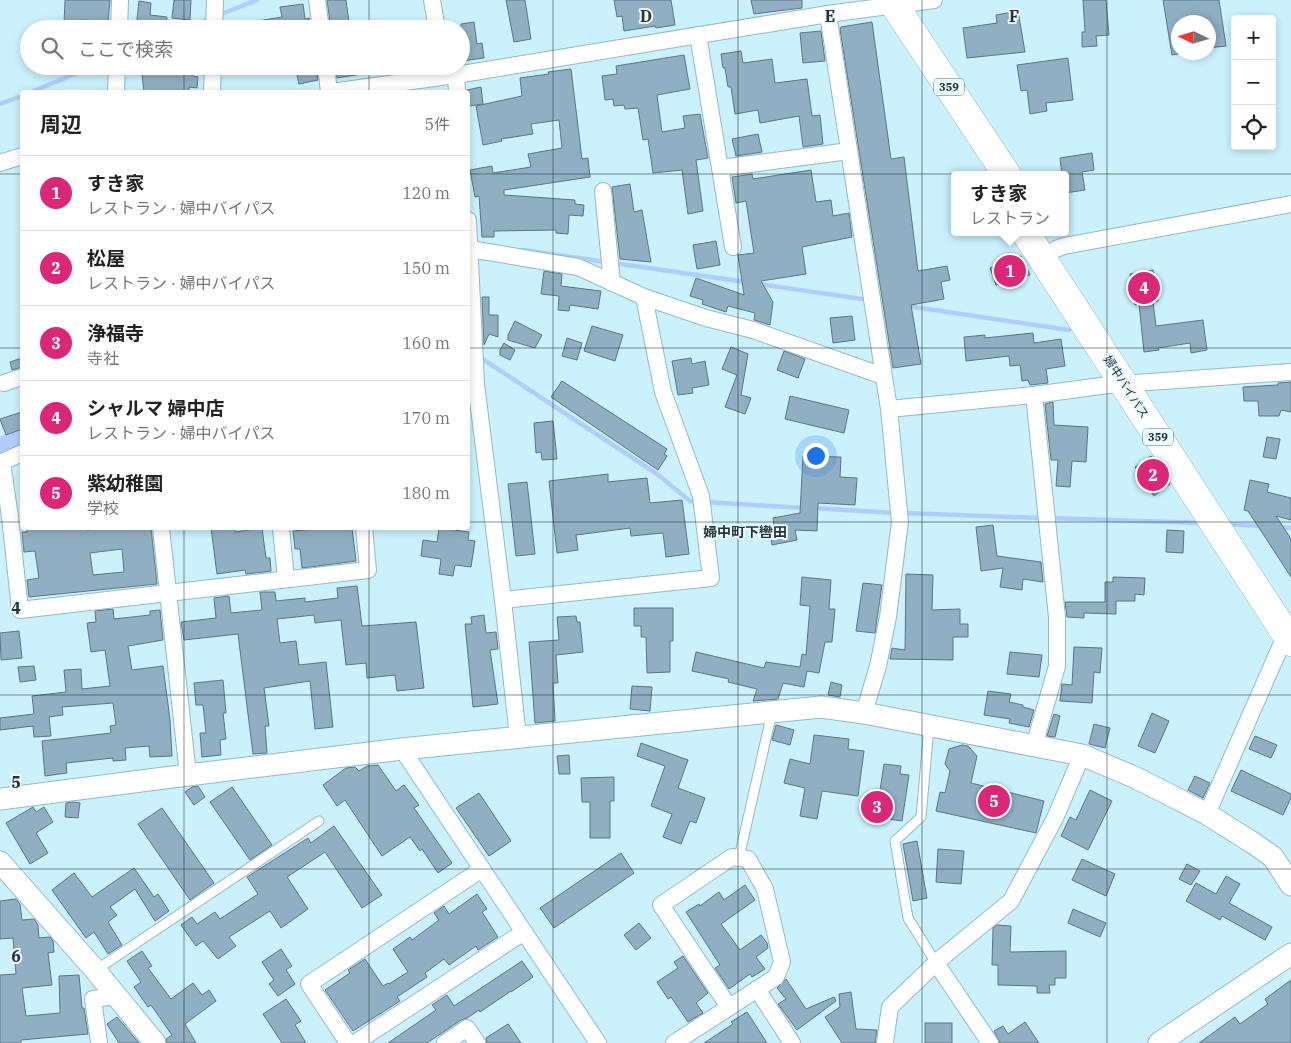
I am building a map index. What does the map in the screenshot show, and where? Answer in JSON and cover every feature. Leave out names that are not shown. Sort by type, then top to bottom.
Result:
[{"type":"highway","name":"359","points":[[884,3],[985,171]]},
{"type":"highway","name":"359","points":[[884,3],[1004,171]]},
{"type":"highway","name":"婦中バイパス","points":[[1028,236],[1133,384]]},
{"type":"highway","name":"婦中バイパス","points":[[1050,241],[1133,384],[1289,630]]},
{"type":"street","points":[[119,20],[120,0]]},
{"type":"street","points":[[214,20],[215,0]]},
{"type":"street","points":[[317,0],[320,20]]},
{"type":"street","points":[[432,0],[435,20]]},
{"type":"street","points":[[470,69],[698,35],[884,3],[934,0]]},
{"type":"street","points":[[828,14],[889,409],[900,522],[888,617],[878,666],[864,713]]},
{"type":"street","points":[[698,35],[733,247]]},
{"type":"street","points":[[116,90],[117,75]]},
{"type":"street","points":[[212,90],[213,75]]},
{"type":"street","points":[[327,75],[330,90]]},
{"type":"street","points":[[342,90],[430,75]]},
{"type":"street","points":[[449,75],[456,90]]},
{"type":"street","points":[[720,168],[849,151]]},
{"type":"street","points":[[0,163],[20,157]]},
{"type":"street","points":[[603,191],[612,283]]},
{"type":"street","points":[[1050,241],[1064,246],[1291,204]]},
{"type":"street","points":[[518,737],[504,600],[472,382],[470,249],[578,267],[644,297],[706,318],[753,330],[883,376]]},
{"type":"street","points":[[504,600],[711,578],[701,496],[662,392],[644,297]]},
{"type":"street","points":[[889,409],[1034,395],[1108,385],[1291,372]]},
{"type":"street","points":[[4,383],[20,378]]},
{"type":"street","points":[[1034,395],[1058,617],[1057,666],[1034,746]]},
{"type":"street","points":[[20,454],[2,462],[16,517],[20,610],[368,570],[364,530]]},
{"type":"street","points":[[161,530],[188,775]]},
{"type":"street","points":[[281,530],[286,579]]},
{"type":"street","points":[[1206,814],[1289,630]]},
{"type":"street","points":[[0,799],[402,749],[821,707],[864,713],[1082,755],[1134,777],[1206,814],[1253,843],[1273,857],[1291,885]]},
{"type":"street","points":[[402,749],[598,1043]]},
{"type":"street","points":[[886,1043],[890,1007],[936,963],[1011,901],[1054,818],[1082,755]]},
{"type":"street","points":[[674,1043],[729,1007],[756,989],[776,976],[782,962],[765,889],[748,859],[732,857],[661,905],[729,1007]]},
{"type":"street","points":[[0,862],[96,971],[155,1043]]},
{"type":"street","points":[[348,1043],[309,984],[482,869]]},
{"type":"street","points":[[355,1043],[524,932]]},
{"type":"street","points":[[1159,1043],[1291,954]]},
{"type":"street","points":[[936,963],[990,1043]]},
{"type":"street","points":[[756,989],[792,1043]]},
{"type":"street","points":[[99,1043],[93,999],[117,996]]},
{"type":"street","points":[[445,1043],[467,1028],[477,1043]]},
{"type":"lane","points":[[739,858],[772,712]]},
{"type":"lane","points":[[929,727],[921,817],[895,841],[908,918],[936,963]]},
{"type":"lane","points":[[96,971],[319,821]]},
{"type":"building","points":[[65,0],[110,0],[108,20],[64,20]]},
{"type":"building","points":[[174,0],[191,0],[190,20],[172,18]]},
{"type":"building","points":[[327,0],[346,0],[349,20],[330,20]]},
{"type":"building","points":[[506,0],[525,0],[531,39],[514,42]]},
{"type":"building","points":[[614,0],[671,0],[675,25],[624,31],[622,16],[617,17]]},
{"type":"building","points":[[751,0],[802,0],[802,8],[754,14]]},
{"type":"building","points":[[1083,0],[1106,0],[1109,35],[1096,36],[1097,46],[1082,47],[1082,32],[1085,32]]},
{"type":"building","points":[[1163,0],[1219,0],[1226,46],[1216,47],[1216,15],[1171,15],[1171,49]]},
{"type":"building","points":[[139,1],[151,3],[150,15],[167,17],[167,20],[137,20]]},
{"type":"building","points":[[303,4],[305,19],[309,18],[309,20],[264,20],[282,17],[280,7]]},
{"type":"building","points":[[1018,11],[1025,52],[967,58],[963,28],[997,23],[996,15]]},
{"type":"building","points":[[474,22],[477,44],[482,43],[484,58],[470,60],[470,23]]},
{"type":"building","points":[[872,22],[891,159],[904,157],[918,271],[947,266],[950,280],[941,282],[944,299],[911,305],[921,364],[893,368],[840,29],[841,27]]},
{"type":"building","points":[[821,31],[825,61],[803,63],[800,33]]},
{"type":"building","points":[[741,51],[743,63],[772,59],[775,83],[807,79],[812,116],[820,115],[823,144],[803,147],[799,116],[760,123],[758,110],[735,114],[731,87],[728,87],[721,54]]},
{"type":"building","points":[[684,55],[690,89],[657,95],[662,132],[685,128],[683,116],[700,114],[708,158],[696,160],[703,211],[688,214],[682,170],[653,173],[648,139],[643,140],[638,108],[625,109],[624,105],[614,106],[613,99],[605,100],[602,76],[617,74],[616,66]]},
{"type":"building","points":[[1068,58],[1073,100],[1046,103],[1047,111],[1030,114],[1027,90],[1021,91],[1017,65]]},
{"type":"building","points":[[571,69],[582,159],[588,158],[590,177],[504,190],[504,195],[575,200],[575,204],[584,205],[583,216],[569,215],[568,234],[556,233],[556,230],[494,231],[494,237],[482,237],[479,196],[475,197],[470,170],[492,166],[493,173],[531,167],[528,154],[562,148],[559,120],[531,124],[533,134],[501,139],[502,141],[483,145],[476,106],[522,96],[520,78]]},
{"type":"building","points":[[142,75],[192,75],[198,77],[197,88],[189,87],[189,90],[144,90]]},
{"type":"building","points":[[297,75],[317,75],[318,80],[299,84]]},
{"type":"building","points":[[337,75],[356,75],[337,78]]},
{"type":"building","points":[[481,87],[483,104],[470,106],[470,90],[467,90]]},
{"type":"building","points":[[758,134],[762,152],[736,156],[732,139]]},
{"type":"building","points":[[1092,153],[1094,170],[1082,172],[1085,190],[1069,192],[1069,171],[1062,171],[1060,158]]},
{"type":"building","points":[[811,170],[816,202],[831,200],[833,216],[849,213],[852,237],[802,247],[806,274],[761,281],[773,302],[770,325],[754,320],[755,313],[728,306],[726,312],[702,304],[703,300],[690,296],[696,278],[744,295],[738,255],[754,253],[746,201],[736,203],[732,177],[752,174],[753,179]]},
{"type":"building","points":[[630,184],[634,212],[642,210],[651,262],[620,259],[612,187]]},
{"type":"building","points":[[716,241],[720,265],[697,269],[693,245]]},
{"type":"building","points":[[1021,256],[1030,275],[996,285],[990,268]]},
{"type":"building","points":[[1153,270],[1158,301],[1153,302],[1156,326],[1203,320],[1207,350],[1191,353],[1190,343],[1144,352],[1139,304],[1135,305],[1130,274]]},
{"type":"building","points":[[544,271],[562,274],[561,286],[601,291],[598,309],[570,305],[569,311],[558,310],[559,296],[541,294]]},
{"type":"building","points":[[482,297],[489,297],[489,315],[498,315],[498,337],[489,334],[484,345]]},
{"type":"building","points":[[852,316],[855,340],[833,343],[830,318]]},
{"type":"building","points":[[515,321],[542,335],[535,348],[508,340],[508,335]]},
{"type":"building","points":[[592,326],[623,335],[615,361],[584,351]]},
{"type":"building","points":[[1033,333],[1034,343],[1061,339],[1065,366],[1046,369],[1048,383],[1030,385],[1028,380],[1022,381],[1020,365],[1010,366],[1009,356],[966,361],[964,337],[985,335],[985,338]]},
{"type":"building","points":[[567,338],[582,343],[577,360],[562,356]]},
{"type":"building","points":[[504,343],[515,350],[510,360],[500,355],[500,350]]},
{"type":"building","points":[[731,347],[748,354],[741,395],[751,398],[745,414],[725,407],[737,375],[722,369]]},
{"type":"building","points":[[784,351],[805,359],[798,378],[777,370]]},
{"type":"building","points":[[691,358],[692,364],[705,361],[709,385],[692,388],[693,393],[678,395],[672,361]]},
{"type":"building","points":[[20,359],[20,368],[12,370],[10,362]]},
{"type":"building","points":[[562,381],[667,449],[664,454],[667,456],[658,470],[551,397]]},
{"type":"building","points":[[1291,382],[1291,412],[1281,410],[1279,416],[1259,416],[1258,401],[1244,401],[1243,387],[1278,385],[1278,383]]},
{"type":"building","points":[[790,396],[849,410],[844,433],[785,419]]},
{"type":"building","points":[[1053,402],[1054,425],[1088,427],[1086,462],[1072,461],[1070,487],[1056,486],[1058,460],[1051,460],[1045,404]]},
{"type":"building","points":[[20,413],[20,430],[6,435],[0,419]]},
{"type":"building","points":[[553,421],[557,459],[542,460],[541,452],[536,453],[534,423]]},
{"type":"building","points":[[1267,437],[1280,439],[1276,459],[1263,457]]},
{"type":"building","points":[[803,456],[841,457],[840,477],[857,478],[855,505],[818,503],[817,531],[795,530],[797,540],[772,545],[769,527],[774,526],[773,518],[800,513]]},
{"type":"building","points":[[1151,456],[1170,484],[1154,496],[1135,467]]},
{"type":"building","points":[[608,474],[608,482],[647,478],[650,503],[682,500],[689,554],[666,557],[663,533],[631,536],[630,528],[576,535],[578,550],[557,553],[549,481]]},
{"type":"building","points":[[1250,480],[1269,484],[1267,492],[1291,498],[1291,520],[1276,516],[1291,539],[1291,577],[1248,511],[1244,510]]},
{"type":"building","points":[[527,482],[535,554],[516,556],[508,484]]},
{"type":"building","points":[[993,525],[997,556],[1041,562],[1043,582],[1023,579],[1022,590],[1000,587],[1003,568],[981,571],[976,527]]},
{"type":"building","points":[[27,530],[151,530],[157,584],[29,597],[27,580],[39,578],[35,551],[24,552],[22,532],[27,532]],"holes":[[[122,549],[124,572],[93,575],[90,553]]]},
{"type":"building","points":[[211,530],[235,530],[235,532],[262,530],[266,558],[270,558],[271,571],[246,574],[245,570],[217,574]]},
{"type":"building","points":[[352,530],[356,561],[302,568],[300,549],[295,549],[293,531]]},
{"type":"building","points":[[439,530],[469,532],[468,540],[475,541],[471,567],[455,565],[453,576],[439,574],[441,559],[421,556],[423,540],[437,542]]},
{"type":"building","points":[[1167,530],[1184,531],[1183,553],[1166,552]]},
{"type":"building","points":[[906,574],[933,575],[932,610],[960,609],[960,624],[968,624],[968,637],[953,637],[953,660],[890,659],[892,648],[905,650]]},
{"type":"building","points":[[802,577],[831,580],[829,609],[835,609],[832,642],[825,642],[819,673],[807,671],[804,687],[783,683],[778,699],[753,701],[757,689],[728,682],[729,679],[692,671],[696,652],[764,668],[766,662],[800,667],[802,654],[806,655],[810,606],[800,605]]},
{"type":"building","points":[[1113,577],[1145,578],[1144,595],[1135,594],[1135,601],[1116,601],[1116,614],[1084,613],[1084,618],[1067,617],[1065,602],[1105,602],[1105,582],[1113,582]]},
{"type":"building","points":[[863,583],[882,585],[875,633],[856,631]]},
{"type":"building","points":[[357,586],[362,626],[416,622],[424,688],[397,691],[395,675],[367,678],[366,663],[346,665],[341,620],[315,623],[314,615],[277,619],[280,643],[296,641],[299,665],[326,662],[333,727],[315,729],[310,681],[264,688],[269,726],[265,726],[267,753],[253,754],[238,634],[184,640],[181,622],[216,618],[214,598],[229,596],[231,613],[262,610],[260,592],[275,592],[276,601],[305,598],[305,602],[338,598],[337,588]]},
{"type":"building","points":[[634,608],[673,608],[673,641],[670,641],[670,672],[647,673],[646,637],[641,637],[641,626],[634,626]]},
{"type":"building","points":[[113,609],[114,619],[150,615],[150,611],[160,610],[163,640],[128,646],[132,670],[163,666],[170,720],[172,756],[150,757],[149,746],[125,748],[126,760],[113,761],[113,758],[66,763],[67,773],[45,776],[42,741],[111,733],[110,726],[116,725],[113,703],[62,707],[63,715],[49,717],[51,736],[34,737],[33,726],[0,730],[0,718],[34,714],[32,696],[66,692],[64,670],[81,669],[82,689],[110,686],[105,650],[91,652],[87,623],[96,622],[95,611]]},
{"type":"building","points":[[484,615],[486,633],[496,632],[498,649],[490,650],[498,704],[473,707],[465,624],[472,624],[471,617]]},
{"type":"building","points":[[576,616],[577,622],[580,622],[583,652],[556,655],[558,683],[553,683],[555,721],[535,723],[529,642],[559,640],[557,617]]},
{"type":"building","points":[[19,631],[22,658],[1,660],[0,633]]},
{"type":"building","points":[[1074,647],[1102,648],[1100,673],[1094,672],[1092,703],[1060,701],[1062,684],[1072,685]]},
{"type":"building","points":[[1010,652],[1042,655],[1039,677],[1007,674]]},
{"type":"building","points":[[34,666],[36,680],[20,682],[18,667]]},
{"type":"building","points":[[223,680],[226,713],[223,713],[226,739],[220,740],[221,755],[202,757],[200,733],[206,733],[203,705],[196,705],[194,683]]},
{"type":"building","points":[[831,682],[842,685],[840,697],[828,695]]},
{"type":"building","points":[[632,686],[652,687],[650,711],[630,709]]},
{"type":"building","points":[[988,691],[1011,694],[1009,702],[1034,710],[1029,727],[1009,723],[1010,719],[984,715]]},
{"type":"building","points":[[1152,713],[1169,721],[1155,753],[1138,746]]},
{"type":"building","points":[[1054,714],[1060,716],[1055,737],[1047,736]]},
{"type":"building","points":[[1094,724],[1110,728],[1105,748],[1089,744]]},
{"type":"building","points":[[776,725],[794,730],[790,745],[772,740]]},
{"type":"building","points":[[814,735],[849,739],[848,749],[864,751],[858,796],[822,791],[817,819],[800,816],[805,788],[784,783],[790,759],[810,764]]},
{"type":"building","points":[[1255,736],[1277,745],[1271,758],[1249,749]]},
{"type":"building","points":[[641,743],[688,760],[678,788],[705,798],[696,823],[690,821],[681,844],[663,837],[672,814],[651,806],[665,766],[637,756]]},
{"type":"building","points":[[962,745],[968,746],[977,756],[971,783],[1044,801],[1036,833],[936,811],[940,792],[945,793],[950,771],[945,764],[949,749]]},
{"type":"building","points":[[569,755],[570,774],[559,774],[557,756]]},
{"type":"building","points":[[884,764],[901,766],[900,774],[909,775],[902,821],[876,817]]},
{"type":"building","points":[[378,765],[396,791],[404,785],[419,805],[414,808],[452,863],[438,873],[422,849],[420,851],[410,837],[382,856],[345,800],[337,806],[323,785],[346,768],[355,767],[359,771],[367,766]]},
{"type":"building","points":[[1241,770],[1291,794],[1283,815],[1231,791]]},
{"type":"building","points":[[1195,776],[1210,783],[1203,798],[1188,790]]},
{"type":"building","points":[[614,777],[614,801],[610,801],[610,838],[590,838],[590,802],[582,802],[581,778]]},
{"type":"building","points":[[198,786],[205,797],[194,805],[185,792],[192,787]]},
{"type":"building","points":[[232,787],[272,845],[250,860],[210,802]]},
{"type":"building","points":[[1090,790],[1112,801],[1088,850],[1061,836],[1070,817],[1076,820]]},
{"type":"building","points":[[479,793],[511,841],[489,856],[456,808]]},
{"type":"building","points":[[66,803],[80,803],[78,818],[65,817]]},
{"type":"building","points":[[33,807],[36,812],[44,807],[53,822],[36,833],[48,853],[30,864],[6,823]]},
{"type":"building","points":[[162,808],[214,883],[190,900],[138,824]]},
{"type":"building","points":[[334,826],[382,895],[362,908],[325,852],[287,877],[308,909],[281,928],[270,911],[229,937],[236,946],[218,959],[203,941],[196,946],[181,925],[192,917],[197,924],[215,912],[220,919],[258,894],[247,877],[308,838],[311,843]]},
{"type":"building","points":[[917,841],[927,898],[913,901],[903,844]]},
{"type":"building","points":[[938,849],[964,851],[961,884],[936,882]]},
{"type":"building","points":[[621,853],[634,873],[554,928],[540,908]]},
{"type":"building","points":[[1082,859],[1115,874],[1106,896],[1072,880]]},
{"type":"building","points":[[1187,864],[1200,871],[1191,885],[1179,879]]},
{"type":"building","points":[[134,868],[154,897],[158,894],[169,911],[155,921],[135,889],[110,907],[117,915],[108,922],[122,945],[108,954],[94,932],[86,938],[52,890],[74,873],[92,897]]},
{"type":"building","points":[[1226,876],[1240,884],[1229,903],[1272,927],[1265,940],[1222,916],[1220,920],[1186,901],[1196,883],[1216,894]]},
{"type":"building","points":[[745,885],[755,900],[721,924],[740,950],[761,935],[768,948],[756,957],[765,969],[752,977],[750,974],[729,989],[715,968],[720,965],[686,912],[699,904],[700,906],[719,892],[724,900]]},
{"type":"building","points":[[477,894],[487,909],[482,912],[498,937],[478,950],[476,946],[449,965],[444,959],[425,973],[427,977],[397,997],[400,1001],[353,1031],[325,990],[350,973],[348,970],[365,959],[383,986],[408,972],[393,949],[410,937],[412,940],[439,920],[434,913],[444,906],[449,914]]},
{"type":"building","points":[[16,899],[20,904],[22,920],[34,919],[38,925],[39,938],[50,937],[53,941],[54,952],[48,953],[52,985],[22,988],[26,1016],[60,1013],[59,976],[79,975],[82,1008],[84,1008],[88,1034],[21,1040],[21,1043],[0,1043],[0,975],[16,974],[13,938],[0,939],[0,901]]},
{"type":"building","points":[[1073,909],[1106,923],[1100,937],[1068,923]]},
{"type":"building","points":[[639,923],[651,938],[636,950],[624,935]]},
{"type":"building","points":[[997,925],[1011,926],[1010,952],[1066,951],[1066,978],[1055,978],[1055,985],[1049,985],[1050,993],[1037,993],[1037,986],[998,985],[998,965],[992,965],[993,928]]},
{"type":"building","points":[[281,949],[292,966],[286,970],[295,984],[278,996],[269,984],[274,980],[262,962]]},
{"type":"building","points":[[142,951],[152,966],[148,968],[171,999],[193,983],[202,995],[209,990],[216,1001],[185,1024],[196,1043],[167,1043],[166,1039],[172,1035],[151,1005],[148,1007],[134,987],[141,982],[127,961]]},
{"type":"building","points":[[683,956],[708,993],[696,1003],[703,1013],[688,1022],[671,997],[668,999],[657,982],[678,968],[674,962]]},
{"type":"building","points":[[522,961],[533,977],[480,1012],[479,1010],[461,1020],[427,1043],[388,1043],[436,1010],[432,1005],[447,995],[454,1006]]},
{"type":"building","points":[[786,979],[806,1009],[834,997],[836,1001],[797,1030],[778,1004],[786,999],[777,988]]},
{"type":"building","points":[[1291,980],[1291,1043],[1199,1043],[1235,1017],[1240,1024],[1268,1004],[1265,999]]},
{"type":"building","points":[[851,992],[856,1029],[877,1030],[875,1043],[842,1043],[825,1017],[840,1007],[839,994]]},
{"type":"building","points":[[286,999],[301,1021],[295,1025],[306,1043],[282,1043],[263,1014]]},
{"type":"building","points":[[747,1012],[767,1043],[704,1043],[733,1024],[731,1022]]},
{"type":"building","points":[[117,1017],[139,1043],[119,1043],[107,1024]]},
{"type":"building","points":[[1025,1022],[1039,1043],[1000,1043],[994,1031],[1003,1026],[1008,1034]]},
{"type":"building","points":[[925,1023],[952,1023],[952,1043],[925,1043]]},
{"type":"building","points":[[508,1024],[521,1043],[487,1043],[486,1038]]},
{"type":"waterway","points":[[219,15],[257,0]]},
{"type":"waterway","points":[[36,90],[72,75]]},
{"type":"waterway","points":[[0,104],[20,97]]},
{"type":"waterway","points":[[523,250],[746,282]]},
{"type":"waterway","points":[[758,284],[869,300]]},
{"type":"waterway","points":[[907,306],[1069,330]]},
{"type":"waterway","points":[[478,356],[657,474],[690,501],[698,502]]},
{"type":"waterway","points":[[0,451],[20,442]]},
{"type":"waterway","points":[[705,502],[805,508]]},
{"type":"waterway","points":[[813,508],[895,513]]},
{"type":"waterway","points":[[903,513],[1042,518]]},
{"type":"waterway","points":[[1050,518],[1202,523]]},
{"type":"waterway","points":[[1227,524],[1262,526]]},
{"type":"waterway","points":[[1277,527],[1291,528]]},
{"type":"place","name":"すき家","points":[[1010,271]]},
{"type":"place","name":"シャルマ 婦中店","points":[[1144,288]]},
{"type":"place","name":"松屋","points":[[1153,475]]},
{"type":"place","name":"紫幼稚園","points":[[994,801]]},
{"type":"place","name":"浄福寺","points":[[877,807]]},
{"type":"district","name":"婦中町下轡田","points":[[745,532]]}]
